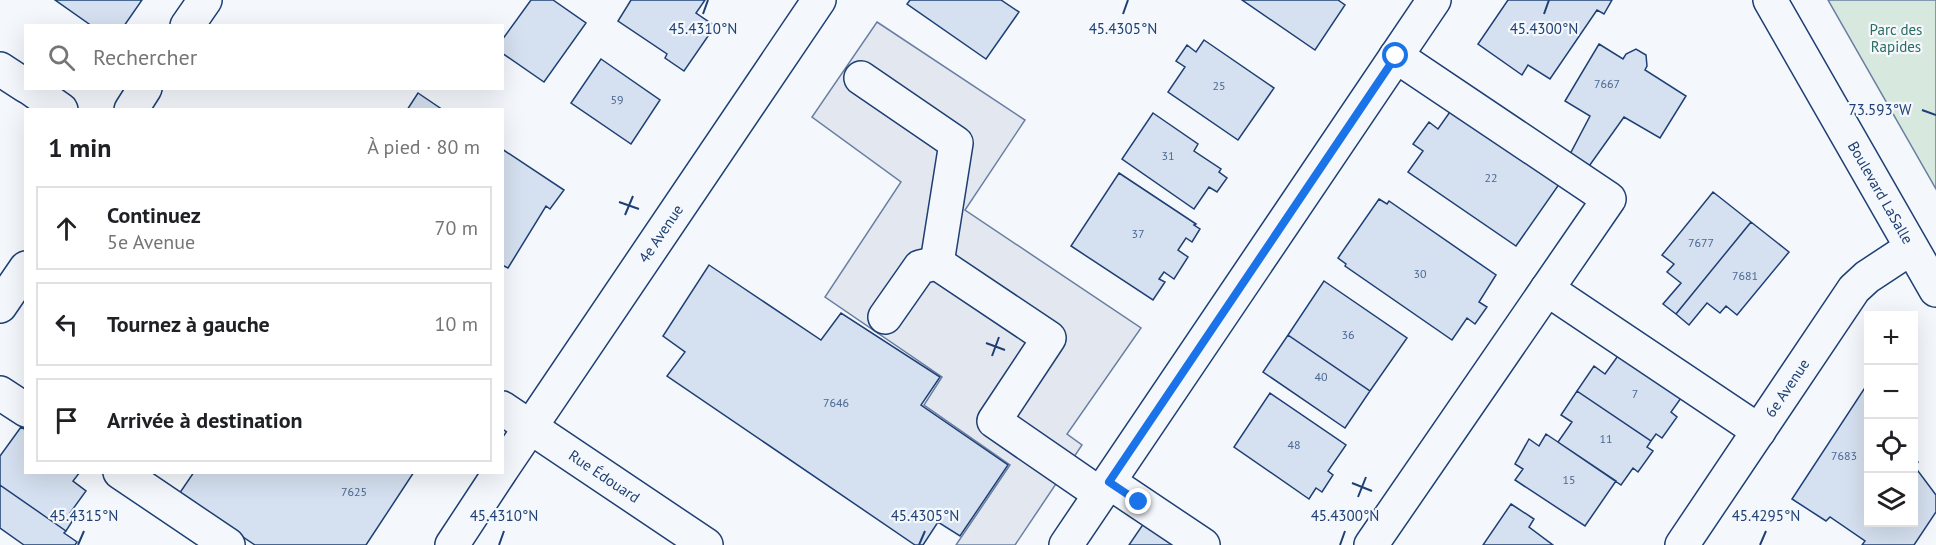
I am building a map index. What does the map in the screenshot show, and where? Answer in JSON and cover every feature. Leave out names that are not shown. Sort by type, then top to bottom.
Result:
[{"type":"street","points":[[188,24],[205,0]]},
{"type":"street","name":"4e Avenue","points":[[504,467],[819,0]]},
{"type":"street","points":[[1066,545],[1434,0]]},
{"type":"street","name":"Boulevard LaSalle","points":[[1770,0],[1936,290]]},
{"type":"street","points":[[1371,545],[1609,199],[1396,56]]},
{"type":"street","points":[[0,69],[24,85]]},
{"type":"street","points":[[861,78],[956,143],[937,263]]},
{"type":"street","points":[[33,90],[58,108]]},
{"type":"street","points":[[132,108],[144,90]]},
{"type":"street","name":"6e Avenue","points":[[1682,545],[1854,289],[1867,277],[1911,248]]},
{"type":"street","points":[[885,317],[920,267],[937,263],[1049,338],[994,421],[1203,545]]},
{"type":"street","points":[[0,306],[24,271]]},
{"type":"street","points":[[1547,289],[1759,431]]},
{"type":"street","points":[[0,393],[24,409]]},
{"type":"street","name":"Rue Édouard","points":[[504,409],[706,545]]},
{"type":"street","points":[[123,474],[228,545]]},
{"type":"street","name":"4e Avenue","points":[[452,545],[499,474]]},
{"type":"green space","name":"Parc des Rapides","points":[[1828,0],[1936,0],[1936,189]]},
{"type":"shaded area","points":[[877,22],[1025,120],[965,210],[1141,328],[1067,434],[1082,445],[1015,545],[956,545],[1010,465],[924,405],[942,377],[825,297],[901,182],[812,117]]},
{"type":"building","points":[[55,0],[142,0],[125,24],[89,24]]},
{"type":"building","points":[[531,0],[553,0],[586,23],[544,82],[504,54],[504,37]]},
{"type":"building","points":[[631,0],[705,0],[696,13],[715,26],[684,71],[665,58],[667,54],[618,21]]},
{"type":"building","points":[[910,0],[1001,0],[1019,12],[986,59],[907,4]]},
{"type":"building","points":[[1242,0],[1338,0],[1345,5],[1315,50]]},
{"type":"building","points":[[1508,0],[1612,0],[1604,14],[1597,10],[1550,79],[1528,65],[1522,75],[1478,44]]},
{"type":"building","points":[[1204,40],[1274,88],[1238,140],[1168,92],[1185,67],[1176,61],[1187,45],[1196,52]]},
{"type":"building","points":[[1599,44],[1623,59],[1626,54],[1636,49],[1646,55],[1645,70],[1686,96],[1660,138],[1624,117],[1587,169],[1568,158],[1590,116],[1565,101]]},
{"type":"building","points":[[601,59],[660,100],[631,144],[571,103]]},
{"type":"building","points":[[418,93],[440,108],[408,108]]},
{"type":"building","points":[[1452,109],[1560,183],[1516,246],[1408,172],[1423,151],[1413,144],[1429,122],[1438,129]]},
{"type":"building","points":[[1153,113],[1198,144],[1194,151],[1221,169],[1219,172],[1227,178],[1217,192],[1209,187],[1194,209],[1122,159]]},
{"type":"building","points":[[504,150],[564,190],[550,209],[546,206],[508,268],[504,266]]},
{"type":"building","points":[[1119,173],[1196,224],[1194,225],[1200,229],[1192,242],[1186,238],[1178,250],[1188,257],[1174,279],[1164,272],[1159,279],[1165,282],[1153,300],[1071,246]]},
{"type":"building","points":[[1713,192],[1751,222],[1676,314],[1663,304],[1681,283],[1667,272],[1674,264],[1662,255]]},
{"type":"building","points":[[1379,199],[1387,204],[1389,201],[1496,275],[1479,302],[1487,307],[1475,324],[1467,318],[1452,340],[1345,266],[1346,264],[1338,258]]},
{"type":"building","points":[[1751,222],[1789,252],[1737,315],[1726,306],[1720,313],[1707,303],[1689,325],[1676,314]]},
{"type":"building","points":[[709,265],[821,340],[841,313],[940,377],[921,405],[1008,465],[960,536],[938,522],[923,545],[915,545],[667,376],[685,352],[663,336]]},
{"type":"building","points":[[1324,281],[1407,338],[1370,391],[1288,335]]},
{"type":"building","points":[[1288,335],[1370,391],[1345,428],[1263,372]]},
{"type":"building","points":[[1620,353],[1686,391],[1671,412],[1677,417],[1662,438],[1656,434],[1651,441],[1577,391],[1594,366],[1605,374]]},
{"type":"building","points":[[1864,389],[1864,527],[1918,527],[1918,471],[1936,495],[1936,512],[1914,545],[1862,545],[1865,541],[1830,517],[1826,521],[1792,499]]},
{"type":"building","points":[[1577,391],[1651,441],[1647,447],[1653,451],[1638,472],[1633,468],[1621,485],[1558,442],[1572,422],[1561,415]]},
{"type":"building","points":[[1270,393],[1346,445],[1328,471],[1333,475],[1322,492],[1316,488],[1309,499],[1234,447]]},
{"type":"building","points":[[21,427],[24,429],[24,474],[78,474],[73,481],[86,491],[70,513],[75,517],[66,531],[0,485],[0,456]]},
{"type":"building","points":[[1546,434],[1616,481],[1585,526],[1515,480],[1523,469],[1515,464],[1529,439],[1539,446]]},
{"type":"building","points":[[193,474],[413,474],[366,545],[255,545],[179,494]]},
{"type":"building","points":[[0,485],[66,531],[64,533],[77,542],[75,545],[24,545],[0,528]]},
{"type":"building","points":[[1511,504],[1534,519],[1529,527],[1553,545],[1483,545]]},
{"type":"building","points":[[1146,520],[1178,545],[1129,545]]},
{"type":"route","points":[[1139,502],[1109,482],[1396,56]]}]
